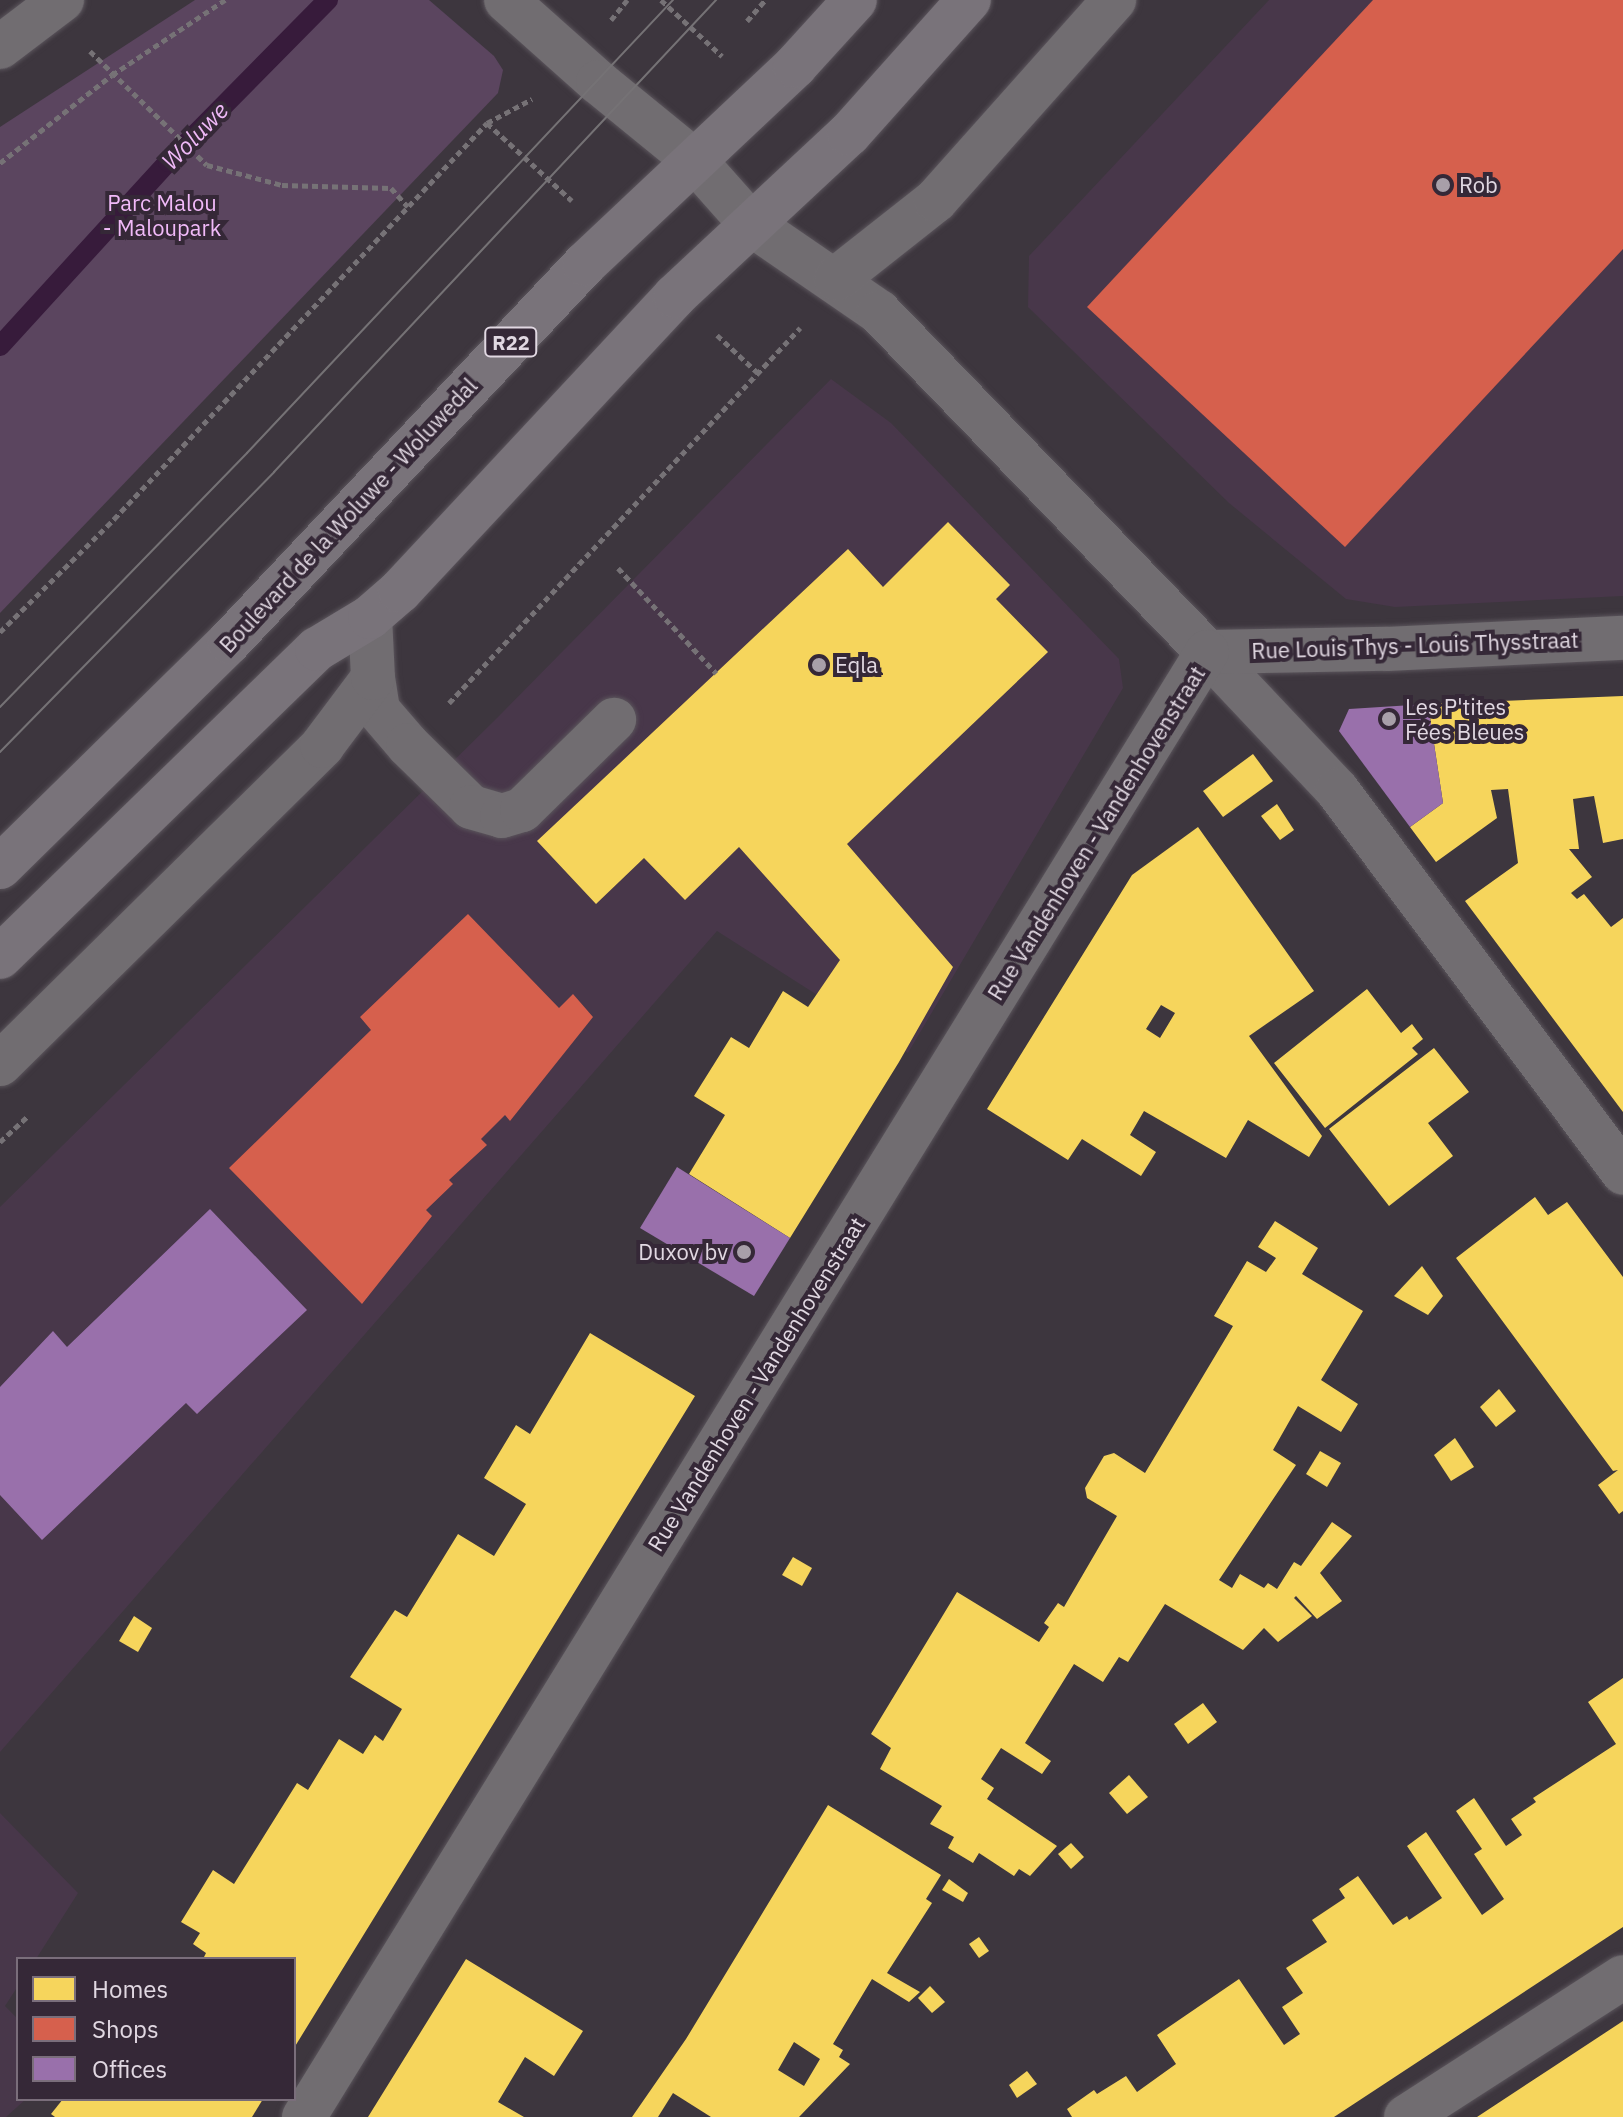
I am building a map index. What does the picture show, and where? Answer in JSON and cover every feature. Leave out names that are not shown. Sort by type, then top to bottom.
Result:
[{"type":"highway","name":"R22","points":[[695,161],[795,66],[855,0]]},
{"type":"highway","points":[[0,957],[317,649],[370,617],[400,591],[675,296],[849,134],[969,0]]},
{"type":"highway","name":"Boulevard de la Woluwe - Woluwedal","points":[[0,867],[229,642],[585,264],[695,161]]},
{"type":"street","points":[[506,0],[598,82],[695,161],[751,224],[836,279],[879,312],[1207,652],[1337,790],[1623,1173]]},
{"type":"street","points":[[836,279],[936,200],[1114,0]]},
{"type":"street","points":[[0,47],[58,3]]},
{"type":"street","points":[[370,617],[378,710],[408,745],[471,807],[502,816],[522,810],[614,720]]},
{"type":"street","name":"Rue Louis Thys - Louis Thysstraat","points":[[1207,652],[1387,649],[1623,638]]},
{"type":"street","name":"Rue Vandenhoven - Vandenhovenstraat","points":[[304,2117],[1207,652]]},
{"type":"street","points":[[0,1064],[322,746],[373,678]]},
{"type":"street","points":[[322,746],[361,737],[408,745]]},
{"type":"street","points":[[1406,2117],[1623,1977]]},
{"type":"path","points":[[0,163],[112,75],[225,0]]},
{"type":"path","points":[[747,21],[765,0]]},
{"type":"path","points":[[58,3],[112,75],[207,165],[282,185],[391,188],[408,207]]},
{"type":"path","points":[[0,632],[114,519],[487,123]]},
{"type":"path","points":[[618,568],[716,673]]},
{"type":"shaded area","points":[[1269,0],[1623,0],[1623,596],[1395,607],[1346,599],[1229,503],[1028,307],[1029,256]]},
{"type":"shaded area","points":[[831,379],[891,423],[1119,659],[1123,688],[908,1053],[717,931],[0,1752],[0,1207],[497,718]]},
{"type":"shaded area","points":[[0,1813],[78,1893],[37,1957],[16,1957],[16,1989],[5,2006],[16,2017],[16,2101],[24,2101],[6,2117],[0,2117]]},
{"type":"green space","name":"Parc Malou - Maloupark","points":[[195,0],[429,0],[494,56],[503,70],[498,93],[0,613],[0,127]]},
{"type":"building: Homes","points":[[948,522],[1010,585],[996,599],[1048,652],[847,844],[953,967],[899,1062],[790,1238],[689,1174],[725,1115],[694,1096],[731,1037],[749,1048],[783,991],[808,1007],[840,960],[739,847],[685,900],[644,858],[596,904],[537,841],[848,549],[883,587]]},
{"type":"building: Homes","points":[[1623,696],[1623,839],[1603,843],[1594,796],[1573,799],[1579,849],[1569,849],[1592,877],[1571,893],[1577,899],[1584,894],[1611,927],[1623,918],[1623,1112],[1465,901],[1518,863],[1508,789],[1491,790],[1497,818],[1436,862],[1410,827],[1443,803],[1428,704]]},
{"type":"building: Homes","points":[[1253,754],[1273,781],[1223,817],[1203,791]]},
{"type":"building: Homes","points":[[1277,804],[1294,830],[1280,840],[1261,816]]},
{"type":"building: Homes","points":[[1198,827],[1314,991],[1249,1036],[1322,1136],[1309,1157],[1248,1120],[1226,1158],[1144,1111],[1130,1135],[1156,1152],[1141,1176],[1082,1139],[1068,1160],[987,1109],[1132,875]],"holes":[[[1161,1005],[1175,1013],[1160,1038],[1146,1029]]]},
{"type":"building: Homes","points":[[1367,989],[1401,1033],[1412,1024],[1423,1039],[1412,1048],[1418,1054],[1325,1128],[1274,1063]]},
{"type":"building: Homes","points":[[1434,1048],[1469,1092],[1428,1123],[1453,1156],[1389,1206],[1329,1129]]},
{"type":"building: Homes","points":[[1535,1197],[1548,1215],[1567,1202],[1623,1277],[1623,1511],[1619,1514],[1598,1485],[1618,1470],[1613,1471],[1456,1258]]},
{"type":"building: Homes","points":[[1275,1221],[1318,1248],[1302,1274],[1363,1311],[1321,1380],[1358,1404],[1341,1432],[1298,1406],[1273,1450],[1296,1465],[1219,1580],[1232,1588],[1240,1574],[1264,1588],[1268,1583],[1277,1589],[1294,1562],[1301,1566],[1332,1522],[1352,1536],[1320,1573],[1342,1601],[1317,1619],[1296,1596],[1294,1598],[1312,1616],[1278,1642],[1264,1628],[1243,1650],[1165,1604],[1128,1662],[1119,1657],[1103,1682],[1074,1664],[1025,1743],[1051,1761],[1042,1774],[1001,1748],[981,1779],[994,1788],[987,1799],[1057,1846],[1030,1876],[1019,1869],[1014,1876],[979,1853],[973,1863],[948,1848],[954,1837],[930,1824],[942,1806],[880,1769],[891,1748],[871,1734],[957,1592],[1039,1642],[1049,1627],[1044,1623],[1058,1603],[1064,1607],[1117,1516],[1087,1498],[1085,1488],[1104,1456],[1114,1453],[1145,1473],[1233,1326],[1214,1316],[1247,1261],[1266,1272],[1276,1258],[1258,1247]]},
{"type":"building: Homes","points":[[1422,1266],[1443,1296],[1428,1315],[1394,1296]]},
{"type":"building: Homes","points":[[590,1333],[695,1396],[296,2045],[296,1957],[204,1957],[206,1953],[193,1944],[200,1933],[181,1922],[213,1870],[234,1884],[297,1783],[308,1790],[339,1739],[363,1754],[375,1735],[383,1741],[402,1709],[350,1677],[395,1610],[407,1617],[458,1534],[494,1556],[526,1504],[484,1478],[516,1425],[530,1434]]},
{"type":"building: Homes","points":[[1499,1389],[1516,1411],[1496,1427],[1480,1407]]},
{"type":"building: Homes","points":[[1455,1438],[1474,1467],[1451,1481],[1434,1455]]},
{"type":"building: Homes","points":[[1320,1451],[1341,1463],[1327,1487],[1306,1474]]},
{"type":"building: Homes","points":[[793,1557],[812,1568],[802,1586],[782,1575]]},
{"type":"building: Homes","points":[[134,1616],[152,1628],[138,1652],[119,1641]]},
{"type":"building: Homes","points":[[1623,1678],[1623,1927],[1334,2117],[1072,2117],[1067,2109],[1094,2090],[1097,2094],[1126,2076],[1137,2092],[1176,2064],[1157,2035],[1239,1979],[1284,2045],[1300,2034],[1282,2007],[1303,1993],[1286,1968],[1327,1942],[1312,1920],[1345,1898],[1339,1889],[1358,1876],[1393,1925],[1407,1916],[1409,1920],[1442,1898],[1407,1846],[1426,1832],[1482,1915],[1504,1899],[1474,1854],[1482,1849],[1456,1811],[1474,1798],[1506,1846],[1522,1835],[1511,1819],[1536,1802],[1533,1798],[1616,1744],[1588,1702]]},
{"type":"building: Homes","points":[[1203,1703],[1217,1722],[1188,1744],[1174,1724]]},
{"type":"building: Homes","points":[[1129,1775],[1148,1797],[1127,1814],[1109,1793]]},
{"type":"building: Homes","points":[[828,1805],[941,1875],[926,1899],[932,1903],[887,1973],[920,1992],[909,2002],[872,1979],[833,2044],[843,2050],[839,2057],[850,2064],[799,2117],[711,2117],[673,2093],[658,2117],[632,2117],[686,2039]],"holes":[[[794,2042],[820,2059],[804,2086],[778,2070]]]},
{"type":"building: Homes","points":[[1071,1843],[1084,1857],[1071,1869],[1058,1854]]},
{"type":"building: Homes","points":[[949,1879],[968,1893],[963,1902],[942,1890]]},
{"type":"building: Homes","points":[[979,1937],[989,1951],[979,1958],[969,1944]]},
{"type":"building: Homes","points":[[466,1959],[583,2031],[554,2076],[525,2057],[498,2102],[524,2117],[368,2117]]},
{"type":"building: Homes","points":[[930,1986],[945,2002],[932,2013],[918,1998]]},
{"type":"building: Homes","points":[[1623,2021],[1623,2117],[1477,2117],[1547,2071]]},
{"type":"building: Homes","points":[[1027,2071],[1037,2084],[1017,2098],[1009,2085]]},
{"type":"building: Homes","points":[[61,2101],[262,2101],[252,2117],[55,2117],[51,2114]]},
{"type":"building: Shops","points":[[1373,0],[1623,0],[1623,249],[1345,547],[1087,307]]},
{"type":"building: Shops","points":[[468,914],[559,1008],[573,994],[593,1017],[510,1121],[505,1115],[481,1139],[487,1145],[449,1180],[453,1184],[426,1210],[432,1216],[362,1304],[229,1168],[371,1030],[360,1017]]},
{"type":"building: Offices","points":[[1428,704],[1443,803],[1410,827],[1339,731],[1349,709]]},
{"type":"building: Offices","points":[[677,1167],[790,1238],[754,1296],[640,1228]]},
{"type":"building: Offices","points":[[210,1209],[307,1310],[197,1414],[186,1403],[42,1540],[0,1495],[0,1387],[53,1331],[67,1347]]},
{"type":"waterway","name":"Woluwe","points":[[0,346],[168,162],[328,0]]},
{"type":"tram line","points":[[0,707],[247,453],[673,0]]},
{"type":"tram line","points":[[0,752],[274,472],[716,0]]},
{"type":"place","name":"Rob","points":[[1443,185]]},
{"type":"place","name":"Eqla","points":[[819,665]]},
{"type":"place","name":"Les P'tites Fées Bleues","points":[[1389,719]]},
{"type":"place","name":"Duxov bv","points":[[744,1252]]}]
